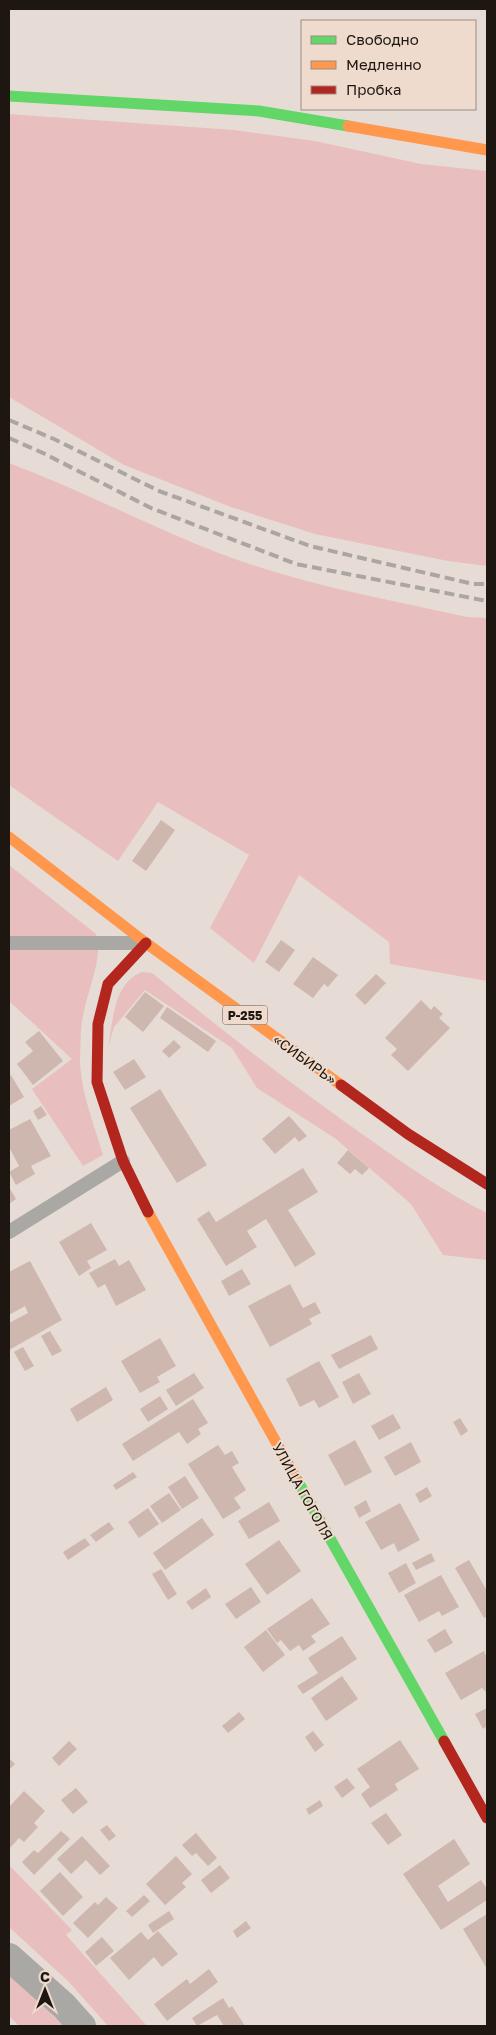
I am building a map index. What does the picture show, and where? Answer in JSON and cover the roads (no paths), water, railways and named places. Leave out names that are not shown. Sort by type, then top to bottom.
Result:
[{"type":"main road","points":[[9,96],[259,111],[487,150]]},
{"type":"main road","name":"«СИБИРЬ»","points":[[9,838],[146,943],[408,1134],[487,1184]]},
{"type":"main road","name":"УЛИЦА ГОГОЛЯ","points":[[146,943],[108,984],[98,1024],[96,1082],[122,1161],[160,1236],[487,1818]]},
{"type":"street","points":[[9,1957],[64,2006],[82,2026]]},
{"type":"lane","points":[[9,943],[146,943]]},
{"type":"lane","points":[[9,1232],[122,1161]]},
{"type":"railway","points":[[9,420],[54,439],[159,491],[310,546],[473,584],[487,584]]},
{"type":"railway","points":[[9,438],[43,453],[151,508],[296,564],[487,601]]}]
